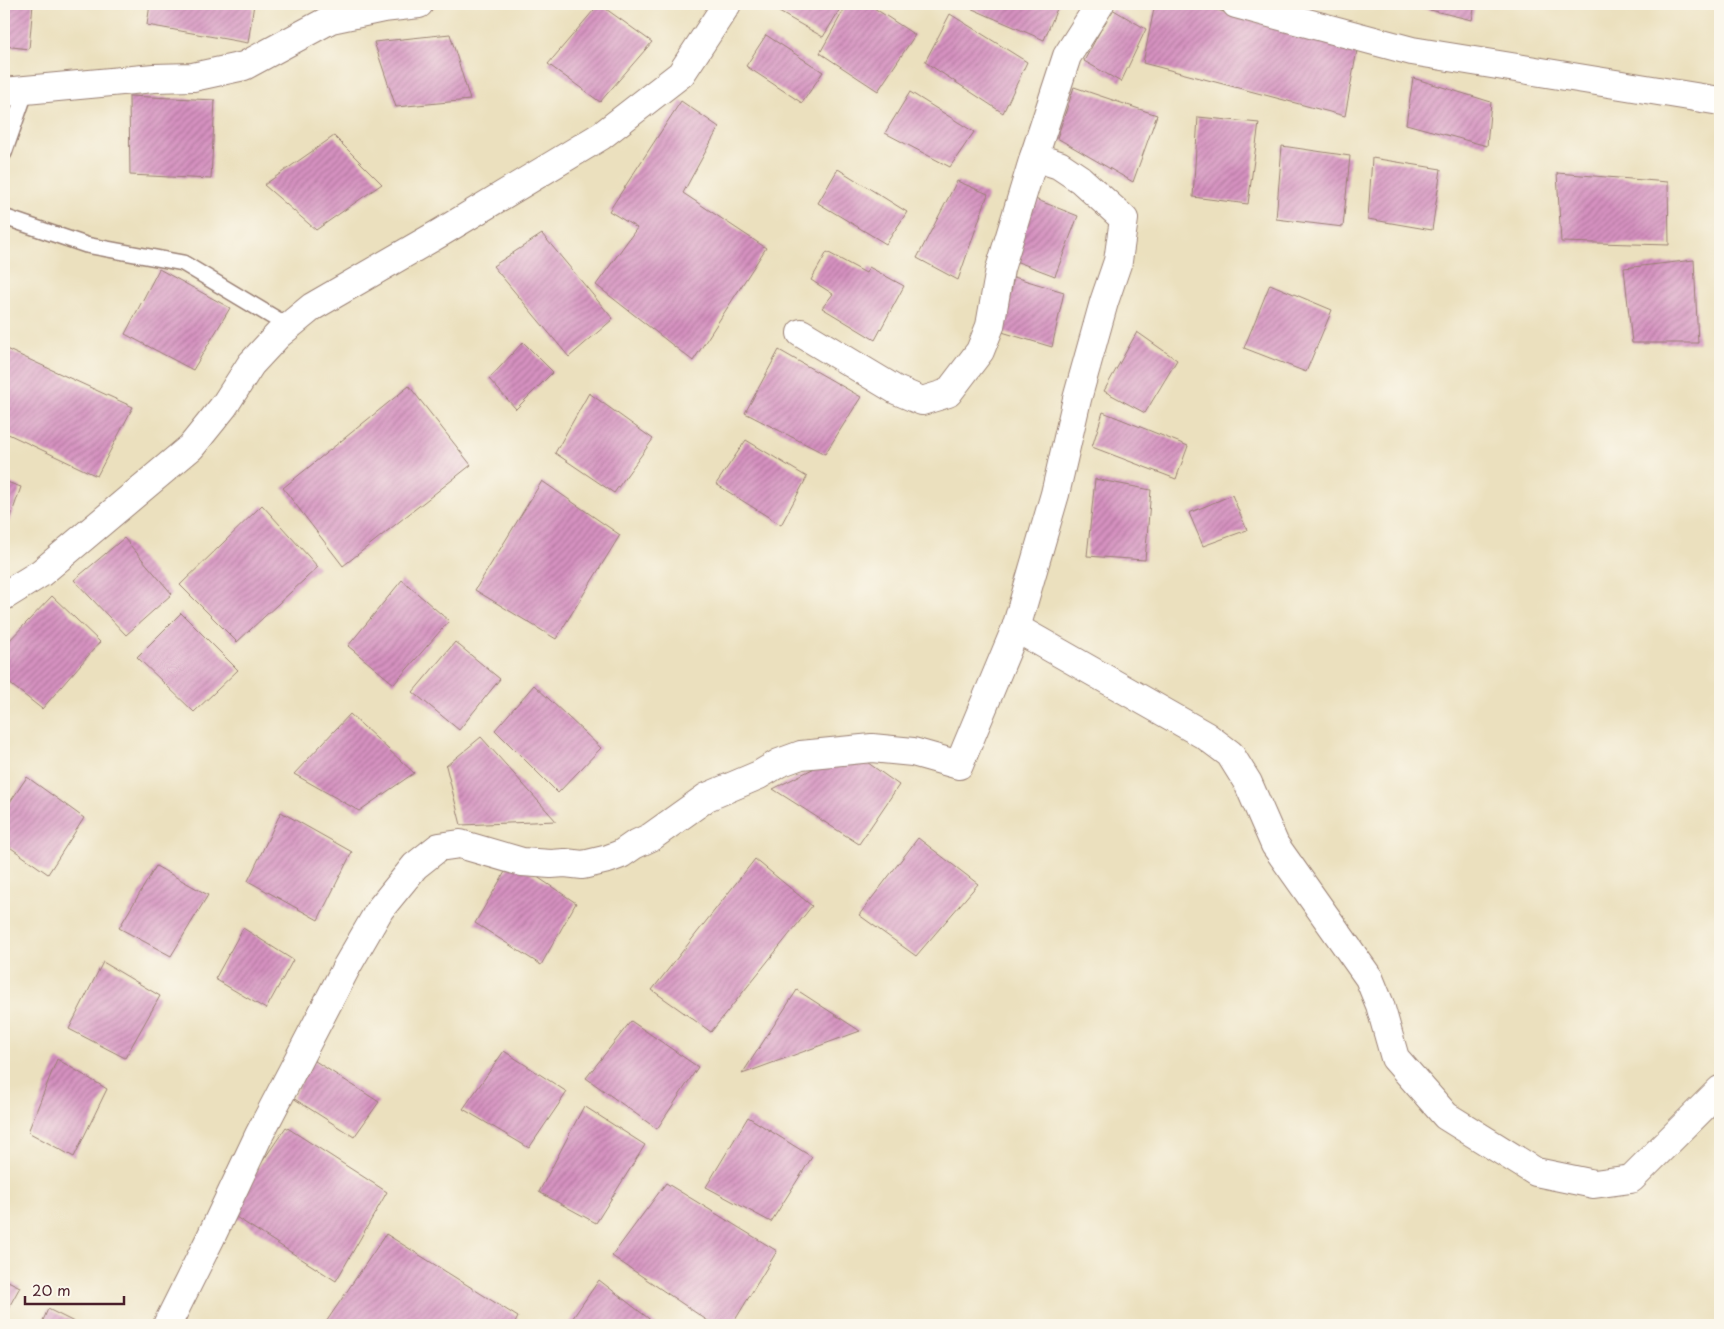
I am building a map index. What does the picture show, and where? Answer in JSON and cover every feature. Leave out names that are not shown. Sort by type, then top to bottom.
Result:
[{"type":"street","points":[[15,91],[154,78],[193,77],[244,66],[330,19],[383,8],[419,4]]},
{"type":"street","points":[[4,596],[41,574],[191,447],[224,406],[252,364],[278,334],[312,307],[601,136],[681,74],[726,4]]},
{"type":"street","points":[[801,333],[896,390],[922,402],[948,393],[980,352],[990,326],[1000,269],[1067,56],[1100,4]]},
{"type":"street","points":[[1236,4],[1412,51],[1720,101]]},
{"type":"street","points":[[167,1325],[210,1240],[259,1135],[347,966],[380,909],[415,866],[439,847],[460,844],[522,862],[583,865],[608,859],[651,837],[707,797],[758,775],[779,763],[802,755],[880,748],[912,752],[959,765],[1016,628],[1055,494],[1077,399],[1104,302],[1118,261],[1123,236],[1124,219],[1080,179],[1059,165],[1034,157]]},
{"type":"street","points":[[1016,628],[1206,736],[1230,754],[1248,783],[1275,845],[1368,978],[1380,1005],[1395,1058],[1446,1116],[1536,1172],[1594,1184],[1631,1179],[1720,1090]]},
{"type":"lane","points":[[4,154],[15,91]]},
{"type":"lane","points":[[4,216],[86,244],[183,263],[288,326]]},
{"type":"building","points":[[4,4],[33,4],[29,49],[4,46]]},
{"type":"building","points":[[150,4],[254,4],[248,43],[147,25]]},
{"type":"building","points":[[599,4],[652,42],[600,102],[548,64]]},
{"type":"building","points":[[765,4],[843,4],[823,37]]},
{"type":"building","points":[[847,4],[868,4],[915,35],[878,91],[820,53]]},
{"type":"building","points":[[961,4],[1059,4],[1044,40]]},
{"type":"building","points":[[1155,4],[1196,4],[1357,50],[1345,116],[1143,63]]},
{"type":"building","points":[[1405,4],[1475,4],[1472,20]]},
{"type":"building","points":[[1112,9],[1146,29],[1121,82],[1084,61]]},
{"type":"building","points":[[950,14],[1027,62],[1003,113],[925,62]]},
{"type":"building","points":[[450,34],[470,100],[396,107],[374,42]]},
{"type":"building","points":[[766,35],[823,72],[802,103],[746,66]]},
{"type":"building","points":[[1413,78],[1491,102],[1487,146],[1406,124]]},
{"type":"building","points":[[1074,87],[1157,115],[1133,182],[1057,138]]},
{"type":"building","points":[[910,92],[974,132],[950,167],[885,133]]},
{"type":"building","points":[[129,96],[215,100],[211,179],[130,175]]},
{"type":"building","points":[[681,101],[719,127],[683,193],[766,248],[693,361],[596,285],[637,228],[609,211]]},
{"type":"building","points":[[1198,117],[1259,123],[1248,204],[1193,197]]},
{"type":"building","points":[[334,136],[382,184],[316,230],[264,185]]},
{"type":"building","points":[[1282,146],[1350,156],[1343,227],[1276,219]]},
{"type":"building","points":[[1372,158],[1441,169],[1432,230],[1368,219]]},
{"type":"building","points":[[838,169],[907,212],[886,244],[818,203]]},
{"type":"building","points":[[1557,173],[1668,182],[1669,245],[1561,242]]},
{"type":"building","points":[[957,181],[988,194],[958,280],[917,258]]},
{"type":"building","points":[[1035,199],[1078,216],[1055,276],[1010,259]]},
{"type":"building","points":[[542,234],[613,319],[569,357],[493,266]]},
{"type":"building","points":[[827,252],[866,273],[869,267],[904,286],[875,340],[822,308],[833,294],[811,280]]},
{"type":"building","points":[[1694,260],[1698,343],[1632,343],[1624,268]]},
{"type":"building","points":[[159,269],[230,308],[193,370],[125,334]]},
{"type":"building","points":[[1014,277],[1064,292],[1052,347],[1002,332]]},
{"type":"building","points":[[1270,284],[1332,310],[1306,372],[1244,348]]},
{"type":"building","points":[[1137,332],[1177,360],[1145,413],[1104,391]]},
{"type":"building","points":[[523,342],[553,372],[516,409],[489,379]]},
{"type":"building","points":[[4,348],[133,407],[97,476],[4,432]]},
{"type":"building","points":[[779,350],[861,397],[825,454],[745,413]]},
{"type":"building","points":[[409,386],[471,465],[343,566],[283,488]]},
{"type":"building","points":[[589,393],[653,439],[614,493],[555,453]]},
{"type":"building","points":[[1103,412],[1188,446],[1176,479],[1092,447]]},
{"type":"building","points":[[746,440],[807,477],[781,525],[716,484]]},
{"type":"building","points":[[1095,479],[1151,490],[1145,560],[1087,556]]},
{"type":"building","points":[[4,481],[21,487],[4,536]]},
{"type":"building","points":[[542,481],[620,535],[556,639],[475,590]]},
{"type":"building","points":[[1232,495],[1247,530],[1203,546],[1189,513]]},
{"type":"building","points":[[262,505],[318,567],[237,642],[180,585]]},
{"type":"building","points":[[124,538],[172,594],[126,635],[74,580]]},
{"type":"building","points":[[402,580],[449,621],[394,684],[348,646]]},
{"type":"building","points":[[52,596],[100,642],[42,709],[4,679],[4,646]]},
{"type":"building","points":[[181,613],[238,670],[194,712],[137,657]]},
{"type":"building","points":[[455,642],[500,679],[459,730],[413,692]]},
{"type":"building","points":[[534,685],[601,748],[558,793],[495,730]]},
{"type":"building","points":[[350,714],[414,773],[359,811],[294,774]]},
{"type":"building","points":[[481,737],[556,821],[461,825],[446,766]]},
{"type":"building","points":[[850,750],[899,785],[859,844],[773,789]]},
{"type":"building","points":[[27,777],[84,818],[48,874],[4,843],[4,811]]},
{"type":"building","points":[[281,812],[352,852],[318,920],[248,881]]},
{"type":"building","points":[[918,838],[978,884],[916,956],[859,915]]},
{"type":"building","points":[[755,859],[812,906],[711,1032],[652,990]]},
{"type":"building","points":[[512,860],[576,903],[541,965],[475,923]]},
{"type":"building","points":[[156,866],[208,895],[171,956],[119,928]]},
{"type":"building","points":[[243,928],[293,960],[266,1009],[215,979]]},
{"type":"building","points":[[103,962],[160,996],[125,1058],[69,1029]]},
{"type":"building","points":[[797,990],[860,1031],[742,1074]]},
{"type":"building","points":[[631,1021],[698,1067],[657,1129],[586,1078]]},
{"type":"building","points":[[504,1051],[567,1092],[529,1148],[463,1109]]},
{"type":"building","points":[[57,1059],[107,1089],[74,1157],[28,1132]]},
{"type":"building","points":[[312,1059],[379,1102],[354,1137],[293,1098]]},
{"type":"building","points":[[584,1106],[645,1145],[596,1223],[539,1192]]},
{"type":"building","points":[[748,1117],[812,1157],[771,1222],[706,1187]]},
{"type":"building","points":[[286,1127],[387,1192],[336,1281],[228,1212]]},
{"type":"building","points":[[666,1183],[777,1251],[732,1325],[714,1325],[612,1256]]},
{"type":"building","points":[[386,1234],[518,1317],[514,1325],[324,1325]]},
{"type":"building","points":[[4,1279],[20,1287],[4,1316]]},
{"type":"building","points":[[599,1280],[657,1325],[568,1325]]},
{"type":"building","points":[[48,1309],[80,1325],[41,1325]]}]
